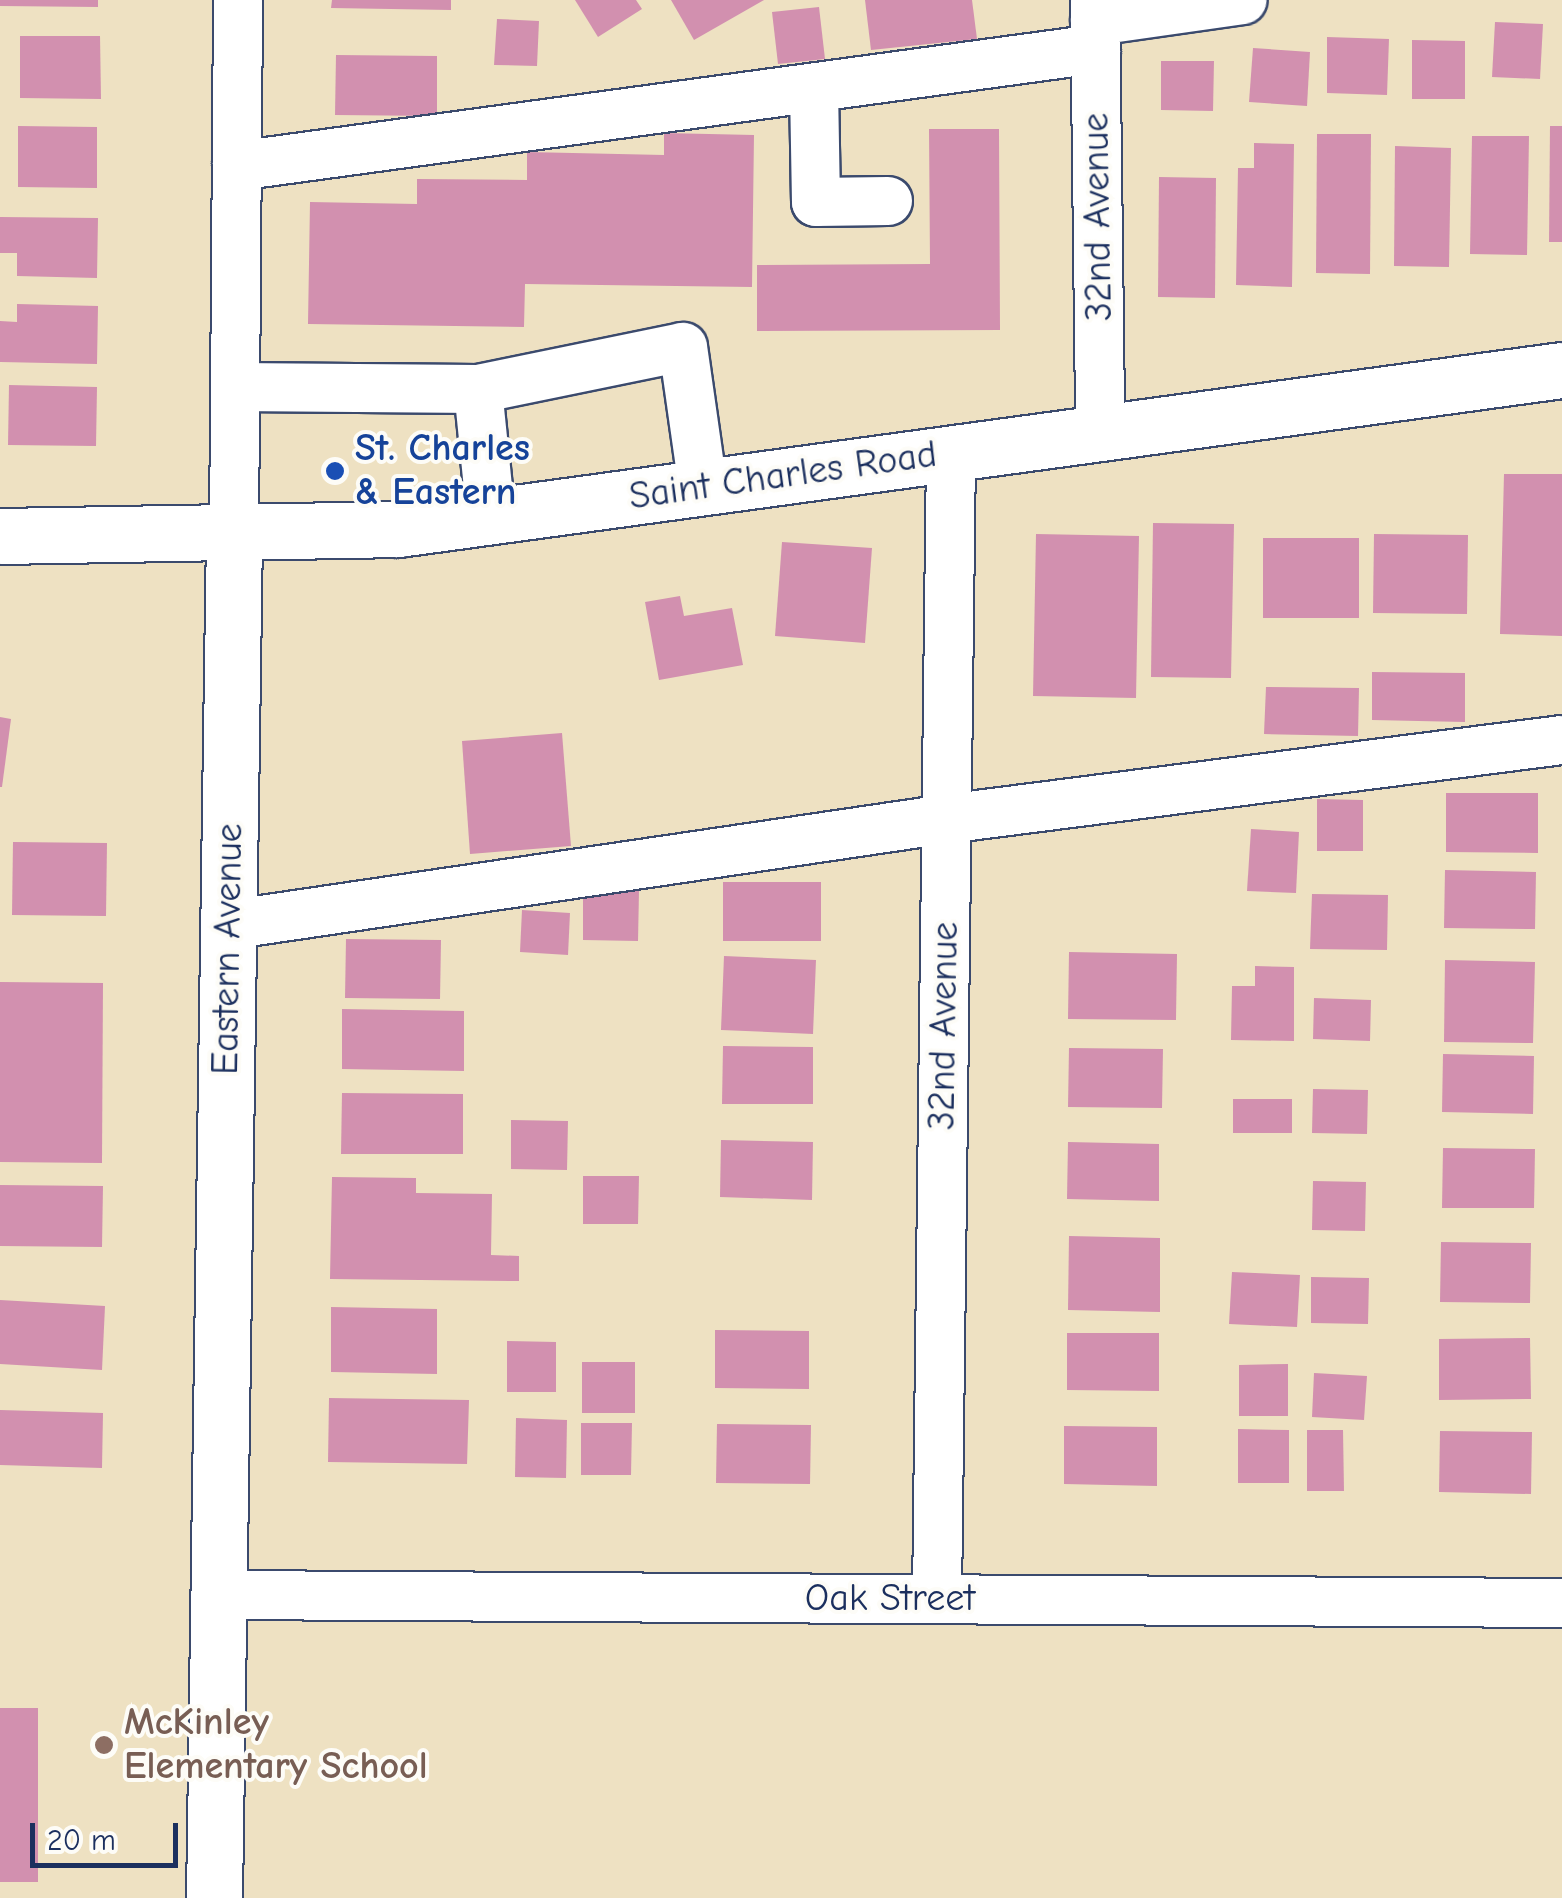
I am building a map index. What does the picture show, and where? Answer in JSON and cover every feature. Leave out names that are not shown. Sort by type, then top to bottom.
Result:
[{"type":"main road","name":"Saint Charles Road","points":[[0,536],[234,536],[398,528],[1562,370]]},
{"type":"main road","name":"Eastern Avenue","points":[[214,1898],[234,536]]},
{"type":"street","name":"Eastern Avenue","points":[[234,536],[238,0]]},
{"type":"street","points":[[237,166],[814,88],[1095,23],[1243,0]]},
{"type":"street","name":"32nd Avenue","points":[[1095,23],[1100,434]]},
{"type":"street","points":[[814,88],[816,202],[888,201]]},
{"type":"street","points":[[235,388],[478,388],[682,347],[703,488]]},
{"type":"street","points":[[478,388],[492,516]]},
{"type":"street","name":"32nd Avenue","points":[[938,1600],[950,453]]},
{"type":"street","points":[[228,925],[946,818],[1562,740]]},
{"type":"street","name":"Oak Street","points":[[218,1595],[1562,1603]]},
{"type":"building","points":[[0,0],[98,0],[98,7],[0,6]]},
{"type":"building","points":[[332,0],[451,0],[451,10],[331,8]]},
{"type":"building","points":[[575,0],[636,0],[642,9],[598,37]]},
{"type":"building","points":[[671,0],[764,0],[694,40]]},
{"type":"building","points":[[865,0],[972,0],[977,39],[871,50]]},
{"type":"building","points":[[819,7],[825,59],[778,64],[772,12]]},
{"type":"building","points":[[497,19],[539,21],[537,66],[494,65]]},
{"type":"building","points":[[1495,22],[1543,24],[1540,79],[1492,77]]},
{"type":"building","points":[[20,36],[100,36],[101,99],[20,98]]},
{"type":"building","points":[[1327,37],[1389,39],[1387,95],[1327,93]]},
{"type":"building","points":[[1412,40],[1465,41],[1465,99],[1412,99]]},
{"type":"building","points":[[1253,48],[1310,52],[1307,106],[1249,102]]},
{"type":"building","points":[[336,55],[437,56],[437,116],[335,115]]},
{"type":"building","points":[[1161,61],[1214,61],[1213,111],[1161,110]]},
{"type":"building","points":[[18,126],[97,127],[97,188],[18,187]]},
{"type":"building","points":[[1550,126],[1562,126],[1562,242],[1549,242]]},
{"type":"building","points":[[929,129],[999,129],[1000,330],[757,331],[757,265],[930,264]]},
{"type":"building","points":[[664,133],[754,135],[752,287],[525,284],[524,327],[308,324],[310,202],[417,204],[417,179],[527,180],[527,152],[664,155]]},
{"type":"building","points":[[1317,134],[1371,134],[1370,274],[1316,273]]},
{"type":"building","points":[[1472,136],[1529,136],[1527,255],[1470,254]]},
{"type":"building","points":[[1254,143],[1294,144],[1292,287],[1236,285],[1238,168],[1254,168]]},
{"type":"building","points":[[1395,146],[1451,148],[1449,267],[1394,266]]},
{"type":"building","points":[[1159,177],[1216,178],[1215,298],[1158,297]]},
{"type":"building","points":[[0,217],[98,218],[97,278],[17,276],[17,253],[0,253]]},
{"type":"building","points":[[17,304],[98,306],[97,364],[0,362],[0,321],[17,322]]},
{"type":"building","points":[[9,385],[97,387],[96,446],[8,445]]},
{"type":"building","points":[[1504,474],[1562,474],[1562,636],[1500,634]]},
{"type":"building","points":[[1153,523],[1234,524],[1231,678],[1151,677]]},
{"type":"building","points":[[1036,534],[1139,536],[1136,698],[1033,696]]},
{"type":"building","points":[[1374,534],[1468,535],[1467,614],[1373,613]]},
{"type":"building","points":[[1263,538],[1359,538],[1359,618],[1263,618]]},
{"type":"building","points":[[782,542],[872,548],[865,643],[775,636]]},
{"type":"building","points":[[680,596],[684,616],[732,608],[743,665],[659,680],[645,602]]},
{"type":"building","points":[[1372,672],[1465,673],[1465,722],[1372,720]]},
{"type":"building","points":[[1266,687],[1359,688],[1358,736],[1264,734]]},
{"type":"building","points":[[0,717],[11,719],[2,787],[0,787]]},
{"type":"building","points":[[562,733],[571,846],[470,854],[462,741]]},
{"type":"building","points":[[1446,793],[1538,793],[1538,853],[1446,852]]},
{"type":"building","points":[[1317,799],[1363,800],[1363,851],[1317,851]]},
{"type":"building","points":[[1251,829],[1299,832],[1296,893],[1247,891]]},
{"type":"building","points":[[13,842],[107,843],[106,916],[12,915]]},
{"type":"building","points":[[1445,870],[1536,872],[1535,929],[1444,928]]},
{"type":"building","points":[[723,882],[821,882],[821,941],[723,941]]},
{"type":"building","points":[[583,890],[639,891],[638,941],[583,940]]},
{"type":"building","points":[[1312,894],[1388,895],[1387,950],[1310,949]]},
{"type":"building","points":[[522,910],[570,913],[568,955],[520,952]]},
{"type":"building","points":[[346,939],[441,940],[440,999],[345,998]]},
{"type":"building","points":[[1069,952],[1177,954],[1176,1020],[1068,1019]]},
{"type":"building","points":[[724,956],[816,960],[813,1034],[721,1030]]},
{"type":"building","points":[[1445,960],[1535,962],[1533,1043],[1444,1042]]},
{"type":"building","points":[[1255,966],[1294,967],[1294,1041],[1231,1040],[1232,986],[1255,986]]},
{"type":"building","points":[[0,982],[103,983],[102,1163],[0,1162]]},
{"type":"building","points":[[1314,998],[1371,1000],[1370,1041],[1313,1039]]},
{"type":"building","points":[[342,1009],[464,1011],[464,1071],[342,1069]]},
{"type":"building","points":[[723,1046],[813,1047],[813,1104],[722,1104]]},
{"type":"building","points":[[1069,1048],[1163,1049],[1162,1108],[1068,1107]]},
{"type":"building","points":[[1443,1054],[1534,1056],[1533,1114],[1442,1112]]},
{"type":"building","points":[[1313,1089],[1368,1090],[1367,1134],[1312,1133]]},
{"type":"building","points":[[342,1093],[463,1094],[463,1154],[341,1154]]},
{"type":"building","points":[[1233,1099],[1292,1099],[1292,1133],[1233,1133]]},
{"type":"building","points":[[511,1120],[568,1121],[567,1170],[511,1169]]},
{"type":"building","points":[[721,1140],[813,1142],[812,1200],[720,1197]]},
{"type":"building","points":[[1068,1142],[1159,1144],[1159,1201],[1067,1199]]},
{"type":"building","points":[[1443,1148],[1535,1149],[1534,1208],[1442,1208]]},
{"type":"building","points":[[583,1176],[639,1176],[638,1224],[583,1224]]},
{"type":"building","points":[[332,1177],[416,1178],[416,1193],[492,1194],[491,1255],[519,1256],[519,1281],[330,1279]]},
{"type":"building","points":[[1313,1181],[1366,1182],[1365,1231],[1312,1230]]},
{"type":"building","points":[[0,1185],[103,1186],[102,1247],[0,1246]]},
{"type":"building","points":[[1069,1236],[1160,1238],[1160,1312],[1068,1310]]},
{"type":"building","points":[[1441,1242],[1531,1243],[1530,1303],[1440,1302]]},
{"type":"building","points":[[1232,1272],[1300,1275],[1297,1327],[1229,1324]]},
{"type":"building","points":[[1311,1277],[1369,1278],[1368,1324],[1311,1323]]},
{"type":"building","points":[[0,1300],[105,1306],[102,1370],[0,1364]]},
{"type":"building","points":[[331,1307],[437,1309],[437,1374],[331,1372]]},
{"type":"building","points":[[715,1330],[809,1331],[809,1389],[715,1388]]},
{"type":"building","points":[[1067,1333],[1159,1333],[1159,1391],[1067,1390]]},
{"type":"building","points":[[1530,1338],[1531,1399],[1439,1400],[1439,1339]]},
{"type":"building","points":[[507,1341],[556,1342],[556,1392],[507,1392]]},
{"type":"building","points":[[582,1362],[635,1362],[635,1413],[582,1413]]},
{"type":"building","points":[[1288,1364],[1288,1416],[1239,1416],[1239,1365]]},
{"type":"building","points":[[1314,1373],[1367,1376],[1364,1420],[1312,1417]]},
{"type":"building","points":[[329,1398],[469,1400],[467,1464],[328,1462]]},
{"type":"building","points":[[0,1410],[103,1413],[102,1468],[0,1465]]},
{"type":"building","points":[[516,1418],[567,1420],[566,1478],[515,1477]]},
{"type":"building","points":[[581,1423],[632,1423],[631,1475],[581,1475]]},
{"type":"building","points":[[717,1424],[811,1425],[810,1484],[716,1483]]},
{"type":"building","points":[[1064,1426],[1157,1427],[1157,1486],[1064,1484]]},
{"type":"building","points":[[1238,1429],[1289,1430],[1289,1483],[1238,1483]]},
{"type":"building","points":[[1307,1430],[1343,1430],[1344,1491],[1307,1491]]},
{"type":"building","points":[[1440,1431],[1532,1432],[1531,1494],[1439,1492]]},
{"type":"building","points":[[0,1708],[38,1708],[38,1882],[0,1882]]},
{"type":"place","name":"St. Charles & Eastern","points":[[335,471]]},
{"type":"place","name":"McKinley Elementary School","points":[[104,1745]]}]
